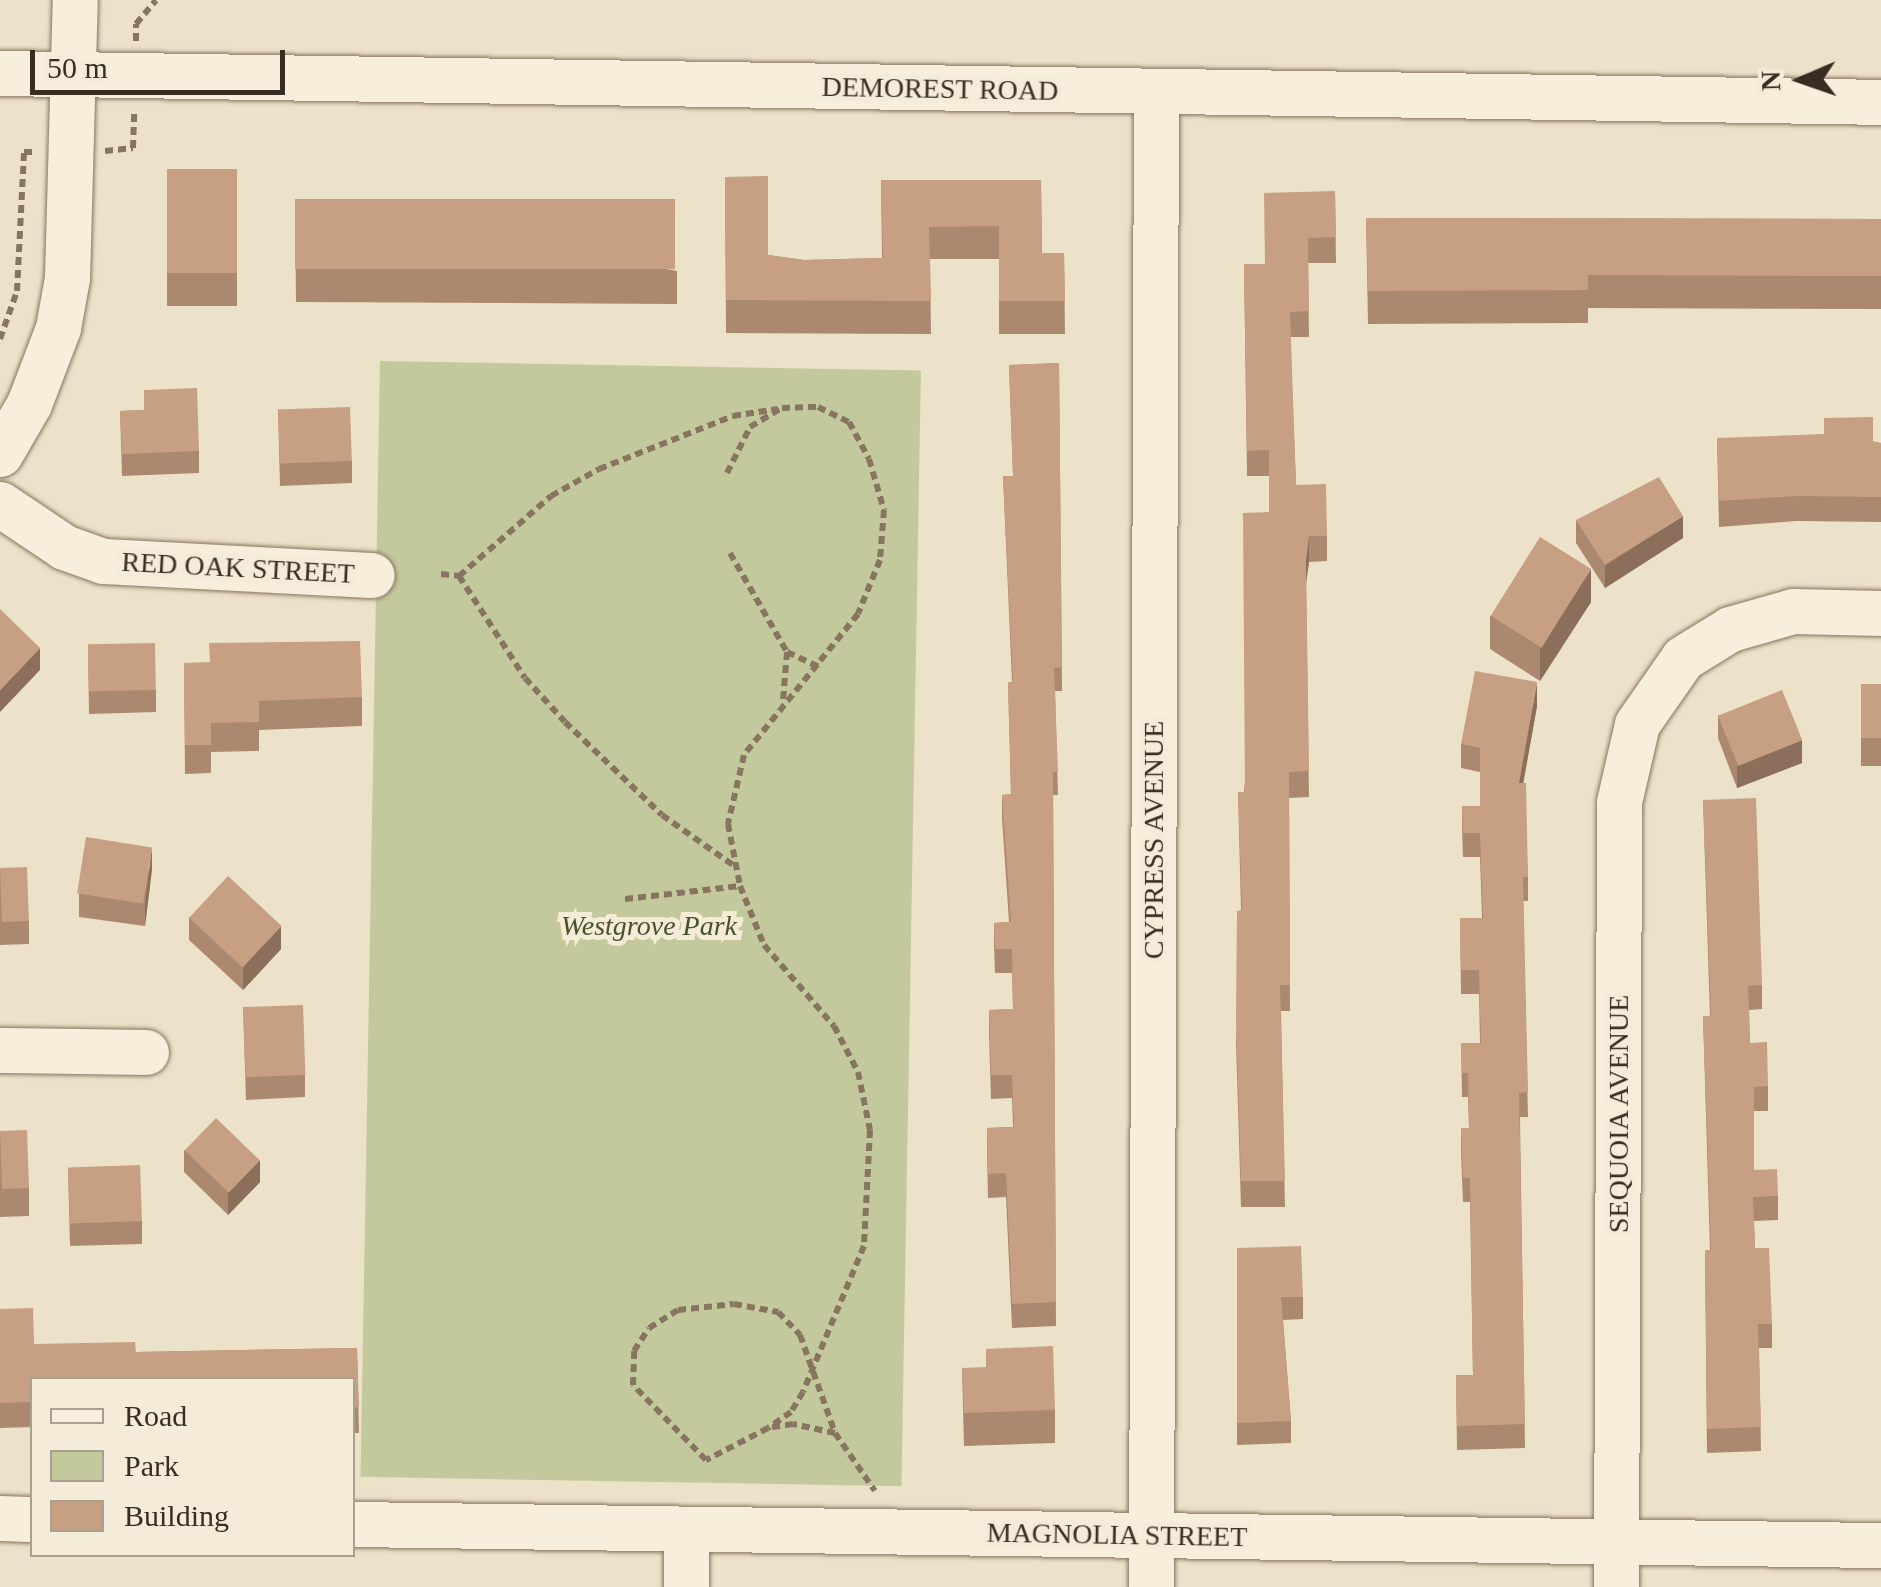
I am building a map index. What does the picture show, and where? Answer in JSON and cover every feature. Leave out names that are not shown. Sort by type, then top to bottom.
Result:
[{"type":"street","points":[[0,454],[28,404],[58,328],[73,232],[75,0]]},
{"type":"street","name":"DEMOREST ROAD","points":[[0,73],[1881,102]]},
{"type":"street","name":"CYPRESS AVENUE","points":[[1151,1587],[1156,93]]},
{"type":"street","name":"RED OAK STREET","points":[[0,504],[64,546],[102,561],[372,575]]},
{"type":"street","name":"SEQUOIA AVENUE","points":[[1616,1587],[1619,802],[1637,724],[1683,658],[1730,629],[1793,611],[1881,613]]},
{"type":"street","points":[[0,1050],[146,1052]]},
{"type":"street","points":[[0,1518],[30,1519]]},
{"type":"street","name":"MAGNOLIA STREET","points":[[355,1524],[1881,1544]]},
{"type":"street","points":[[686,1529],[686,1587]]},
{"type":"path","points":[[441,574],[458,576],[551,496],[599,470],[732,416],[818,407],[849,422],[869,459],[884,510],[880,560],[858,614],[820,666],[782,703],[744,755],[728,824],[740,886],[764,944],[834,1026],[858,1072],[870,1130],[864,1246],[808,1368],[790,1412],[768,1428],[706,1460],[633,1385],[634,1351],[649,1328],[678,1310],[734,1304],[778,1312],[800,1335],[808,1368],[836,1433],[875,1491]]},
{"type":"path","points":[[726,473],[750,426],[782,408]]},
{"type":"path","points":[[730,553],[787,652],[782,703]]},
{"type":"path","points":[[458,576],[525,678],[565,722],[662,815],[738,869]]},
{"type":"path","points":[[787,652],[820,666]]},
{"type":"path","points":[[625,899],[740,886]]},
{"type":"path","points":[[768,1428],[793,1424],[836,1433]]},
{"type":"green space","name":"Westgrove Park","points":[[380,361],[921,370],[901,1486],[361,1477]]},
{"type":"building","points":[[167,169],[237,169],[237,273],[167,273]]},
{"type":"building","points":[[768,176],[768,255],[804,260],[883,258],[881,180],[1041,180],[1042,253],[1064,253],[1065,301],[999,301],[999,226],[929,227],[931,301],[726,300],[725,177]]},
{"type":"building","points":[[1335,191],[1336,237],[1308,238],[1309,311],[1290,312],[1296,485],[1326,484],[1327,536],[1309,536],[1306,559],[1309,771],[1289,772],[1290,985],[1280,985],[1285,1181],[1241,1181],[1236,1016],[1237,911],[1242,910],[1238,792],[1245,792],[1243,513],[1269,512],[1269,450],[1247,451],[1244,264],[1265,264],[1264,193]]},
{"type":"building","points":[[295,199],[675,199],[675,269],[295,269]]},
{"type":"building","points":[[1366,218],[1881,219],[1881,276],[1588,275],[1588,290],[1368,291]]},
{"type":"building","points":[[1059,363],[1062,667],[1054,668],[1058,771],[1053,772],[1056,1302],[1012,1304],[1006,1173],[988,1174],[987,1128],[1014,1127],[1012,1075],[991,1075],[989,1010],[1013,1009],[1012,949],[995,949],[994,923],[1011,922],[1002,795],[1011,794],[1008,682],[1013,682],[1003,476],[1013,476],[1009,365]]},
{"type":"building","points":[[197,388],[199,451],[122,454],[120,411],[144,410],[144,390]]},
{"type":"building","points":[[350,407],[352,461],[280,463],[278,410]]},
{"type":"building","points":[[1873,417],[1873,441],[1881,443],[1881,497],[1796,496],[1719,501],[1717,438],[1824,434],[1824,418]]},
{"type":"building","points":[[1659,477],[1683,516],[1605,565],[1576,520]]},
{"type":"building","points":[[1540,537],[1591,569],[1542,648],[1491,616]]},
{"type":"building","points":[[0,609],[40,648],[0,690]]},
{"type":"building","points":[[360,641],[362,697],[259,701],[259,722],[211,723],[211,745],[185,745],[184,663],[210,662],[209,643]]},
{"type":"building","points":[[155,643],[156,690],[89,691],[88,644]]},
{"type":"building","points":[[1475,671],[1537,682],[1519,783],[1526,783],[1528,877],[1523,877],[1528,1092],[1519,1093],[1525,1424],[1457,1426],[1456,1375],[1473,1375],[1470,1178],[1463,1178],[1461,1128],[1469,1128],[1468,1073],[1462,1073],[1461,1043],[1481,1043],[1479,970],[1461,970],[1460,918],[1483,918],[1480,833],[1463,833],[1462,806],[1480,806],[1480,748],[1461,744]]},
{"type":"building","points":[[1861,684],[1881,684],[1881,738],[1861,738]]},
{"type":"building","points":[[1782,690],[1802,740],[1738,766],[1718,716]]},
{"type":"building","points":[[1756,798],[1762,985],[1748,986],[1750,1043],[1767,1042],[1768,1086],[1754,1087],[1754,1170],[1777,1169],[1778,1196],[1753,1197],[1755,1248],[1769,1248],[1772,1324],[1758,1324],[1761,1427],[1707,1429],[1705,1250],[1711,1250],[1703,1016],[1711,1016],[1703,800]]},
{"type":"building","points":[[86,837],[152,847],[143,904],[77,893]]},
{"type":"building","points":[[27,867],[29,921],[2,922],[0,868]]},
{"type":"building","points":[[228,876],[281,926],[243,967],[189,918]]},
{"type":"building","points":[[303,1005],[305,1075],[245,1077],[243,1007]]},
{"type":"building","points":[[216,1118],[260,1160],[229,1193],[185,1150]]},
{"type":"building","points":[[27,1130],[29,1188],[2,1189],[0,1131]]},
{"type":"building","points":[[140,1165],[142,1221],[70,1223],[68,1168]]},
{"type":"building","points":[[1301,1246],[1303,1297],[1281,1297],[1291,1421],[1237,1423],[1237,1248]]},
{"type":"building","points":[[33,1308],[34,1344],[135,1342],[136,1352],[357,1348],[359,1407],[355,1408],[355,1377],[30,1377],[30,1402],[0,1403],[0,1309]]},
{"type":"building","points":[[1053,1346],[1055,1410],[964,1413],[962,1368],[986,1367],[986,1349]]}]
